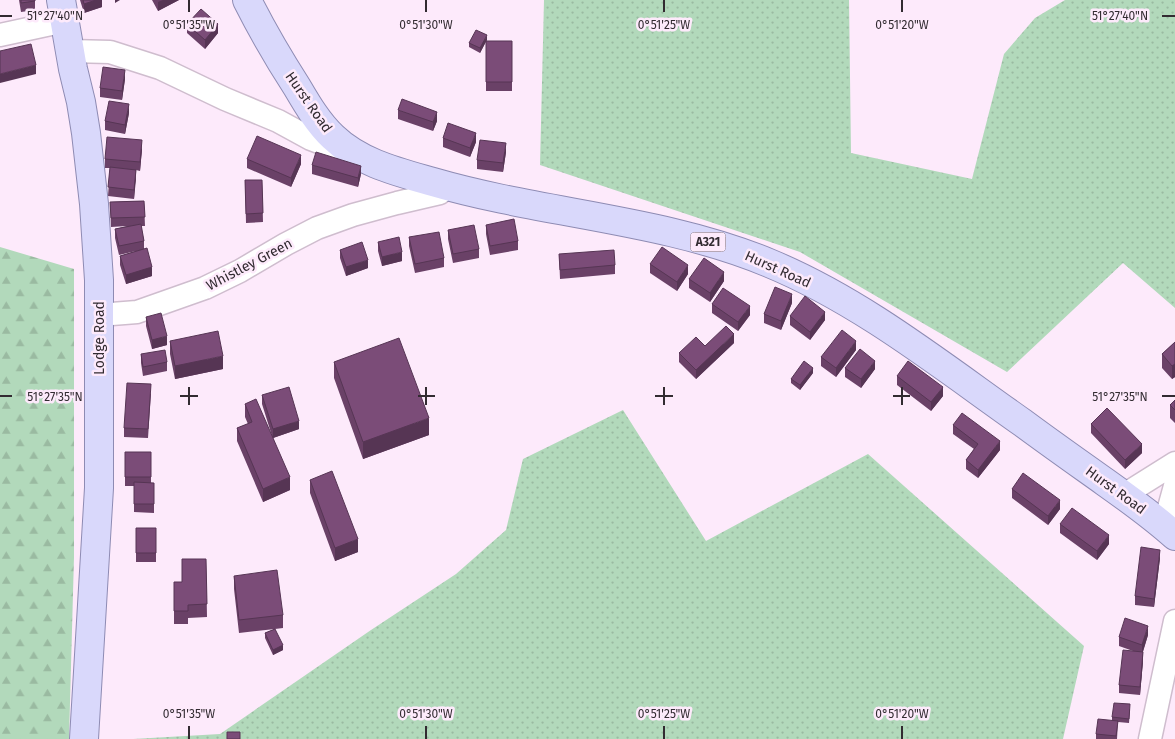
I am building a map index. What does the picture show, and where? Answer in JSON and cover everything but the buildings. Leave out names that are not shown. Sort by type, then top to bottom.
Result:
[{"type":"main road","name":"Hurst Road","points":[[248,0],[284,67],[319,121],[346,147],[364,158],[400,173],[477,194],[671,232],[748,254],[791,272],[856,307],[934,360],[1124,495],[1169,531]]},
{"type":"main road","name":"Lodge Road","points":[[63,10],[81,102],[94,204],[99,280],[99,488],[84,739]]},
{"type":"street","points":[[0,35],[63,10]]},
{"type":"street","points":[[70,51],[110,52],[160,68],[278,121],[311,139],[332,147],[346,147]]},
{"type":"street","points":[[278,121],[304,100]]},
{"type":"street","points":[[397,203],[400,173]]},
{"type":"street","name":"Whistley Green","points":[[99,315],[137,312],[205,288],[318,228],[353,215],[440,193],[447,186]]},
{"type":"street","points":[[1124,495],[1175,463]]},
{"type":"street","points":[[1169,531],[1175,486]]},
{"type":"street","points":[[1150,739],[1175,621]]},
{"type":"green space","points":[[544,0],[849,0],[851,153],[972,179],[1004,54],[1035,18],[1065,0],[1175,0],[1175,308],[1123,263],[1007,372],[800,252],[540,165]]},
{"type":"green space","points":[[0,247],[74,269],[74,557],[69,739],[0,739]]},
{"type":"green space","points":[[623,410],[706,541],[868,454],[1084,646],[1063,739],[133,739],[220,734],[456,574],[506,530],[523,459]]}]
